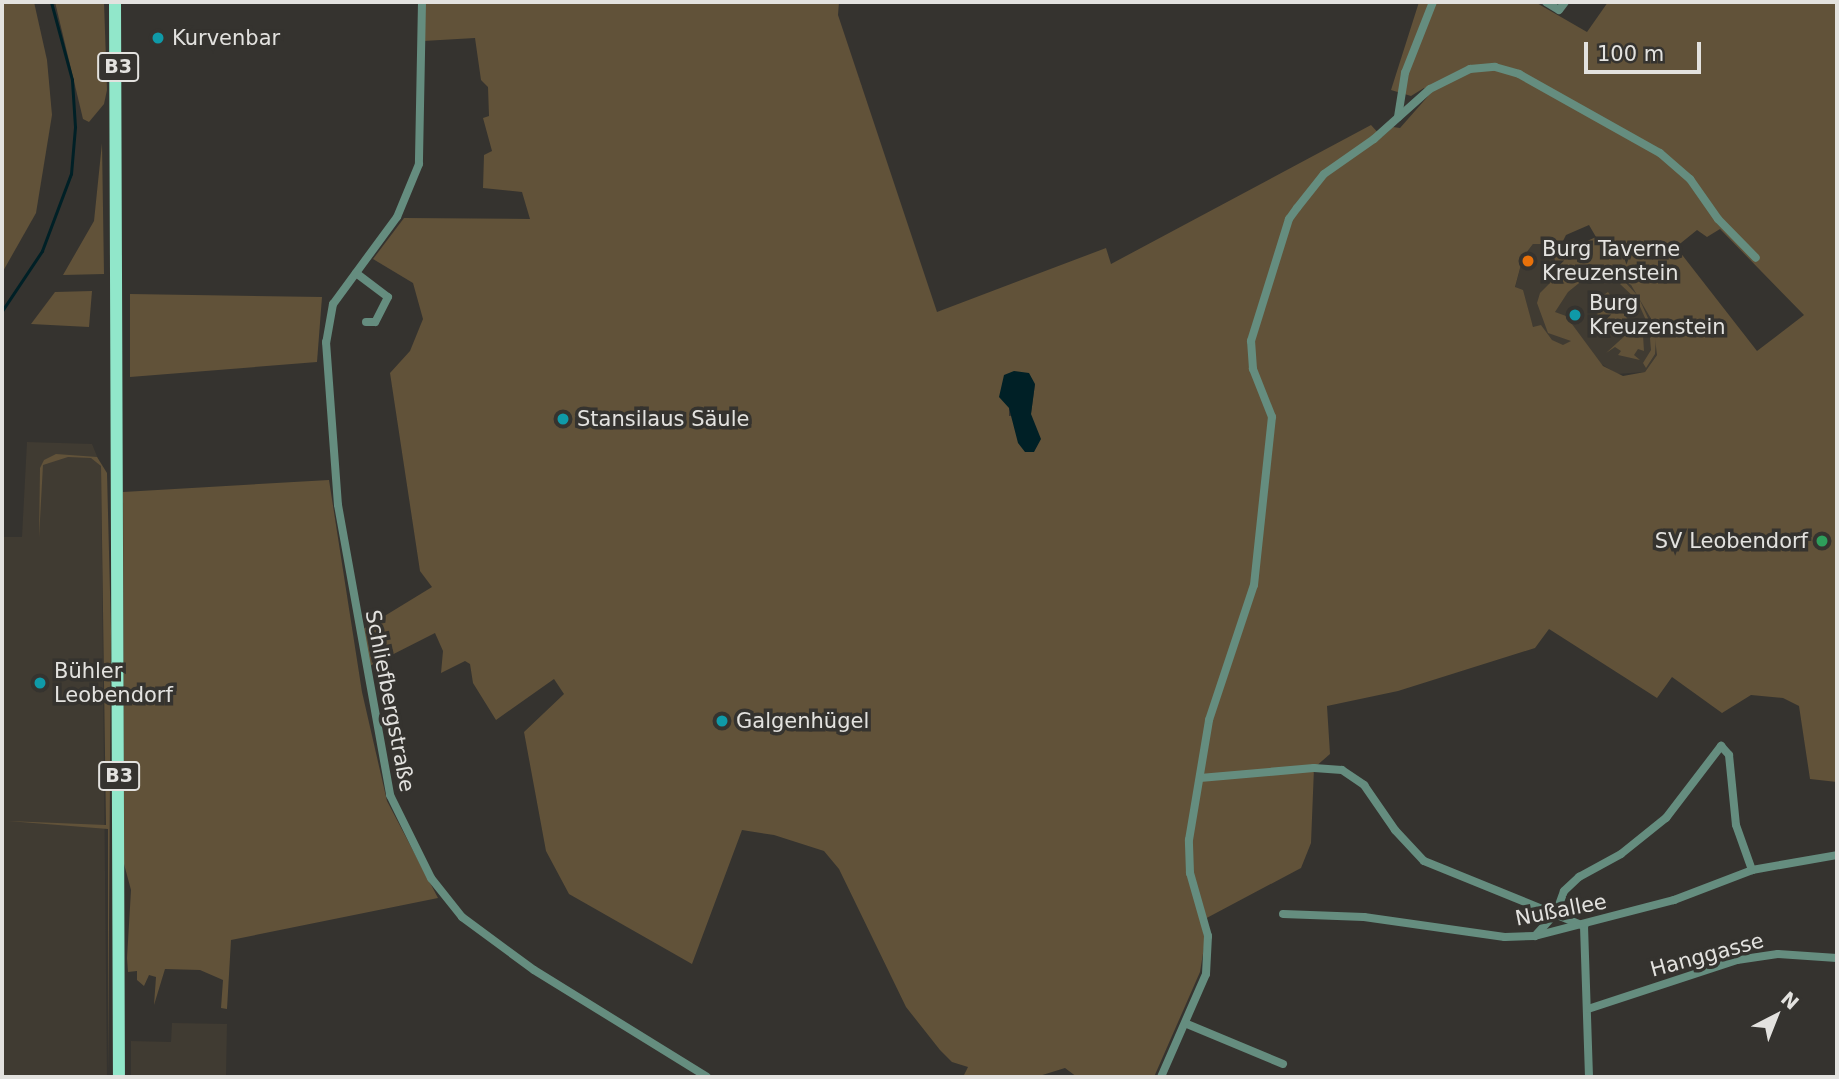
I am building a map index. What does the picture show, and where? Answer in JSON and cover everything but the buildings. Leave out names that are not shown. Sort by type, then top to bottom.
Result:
[{"type":"main road","name":"B3","points":[[115,2],[119,1077]]},
{"type":"street","name":"Schliefbergstraße","points":[[422,2],[419,164],[397,217],[329,314],[329,407],[356,621],[395,810],[430,878],[462,917],[534,971],[707,1077]]},
{"type":"street","points":[[1398,117],[1405,73],[1433,2]]},
{"type":"street","points":[[1546,2],[1559,10],[1565,2]]},
{"type":"street","points":[[1161,1077],[1187,1024],[1209,955],[1189,856],[1212,707],[1254,585],[1272,417],[1253,369],[1251,341],[1289,219],[1324,174],[1458,73],[1483,67],[1519,74],[1676,165],[1725,227],[1756,258]]},
{"type":"street","points":[[356,273],[388,297],[375,322],[366,322]]},
{"type":"street","points":[[1535,936],[1556,913],[1558,901],[1580,877],[1621,854],[1665,818],[1721,746],[1729,755],[1736,825],[1752,870]]},
{"type":"street","points":[[1200,778],[1314,768],[1342,770],[1364,785],[1395,830],[1424,861],[1556,913],[1561,919],[1584,926],[1589,1077]]},
{"type":"street","name":"Nußallee","points":[[1283,914],[1364,917],[1505,937],[1535,936],[1584,926],[1674,900],[1752,870],[1837,855]]},
{"type":"street","name":"Hanggasse","points":[[1588,1009],[1737,960],[1777,954],[1837,958]]},
{"type":"street","points":[[1187,1024],[1283,1064]]},
{"type":"shaded area","points":[[2,2],[34,2],[47,60],[52,115],[36,213],[2,273]]},
{"type":"shaded area","points":[[55,2],[104,2],[107,90],[104,104],[89,122],[83,119]]},
{"type":"shaded area","points":[[425,2],[839,2],[838,15],[937,312],[1106,248],[1111,264],[1371,125],[1382,137],[1393,127],[1400,128],[1430,94],[1424,88],[1411,96],[1391,90],[1419,2],[1535,2],[1587,32],[1608,2],[1837,2],[1837,782],[1810,779],[1799,706],[1783,698],[1751,695],[1722,713],[1672,677],[1657,698],[1549,629],[1535,648],[1398,691],[1327,706],[1330,754],[1314,768],[1311,843],[1301,868],[1201,921],[1205,941],[1200,972],[1154,1077],[1077,1077],[1065,1068],[1036,1077],[963,1077],[968,1067],[952,1062],[906,1007],[839,869],[824,851],[774,835],[742,830],[692,964],[569,894],[546,851],[524,732],[564,694],[554,679],[496,720],[473,683],[470,664],[465,661],[441,673],[443,651],[435,633],[366,668],[360,631],[432,587],[420,571],[390,373],[410,351],[423,319],[413,283],[373,259],[404,218],[530,219],[522,192],[483,188],[484,155],[492,151],[483,118],[489,116],[488,87],[481,80],[475,38],[423,41]],"holes":[[[1589,225],[1596,237],[1565,251],[1562,243],[1566,235]],[[1720,229],[1804,315],[1757,351],[1676,247],[1697,230],[1707,237]],[[1533,244],[1551,244],[1558,275],[1540,293],[1537,303],[1548,333],[1571,341],[1563,345],[1552,340],[1541,325],[1533,327],[1523,290],[1515,287],[1523,257]],[[1606,269],[1631,285],[1653,322],[1657,355],[1645,372],[1623,376],[1603,366],[1566,316],[1555,312],[1568,292],[1589,275]],[[1035,384],[1031,414],[1009,416],[1009,408]]]},
{"type":"shaded area","points":[[102,143],[104,274],[63,275],[94,221]]},
{"type":"shaded area","points":[[1533,244],[1551,244],[1555,261],[1591,276],[1606,269],[1615,271],[1631,285],[1648,311],[1657,336],[1657,355],[1645,372],[1617,374],[1595,360],[1580,338],[1569,402],[1515,288],[1523,257]]},
{"type":"shaded area","points":[[1624,281],[1638,296],[1656,336],[1655,354],[1646,368],[1643,363],[1651,350],[1649,327],[1637,300],[1620,284]]},
{"type":"shaded area","points":[[92,291],[89,327],[31,324],[55,292]]},
{"type":"shaded area","points":[[1608,292],[1629,321],[1606,336],[1593,302]]},
{"type":"shaded area","points":[[130,294],[322,297],[317,362],[130,377]]},
{"type":"shaded area","points":[[1629,332],[1643,335],[1644,351],[1638,349],[1634,355],[1640,360],[1618,355],[1621,351],[1615,347],[1606,353]]},
{"type":"shaded area","points":[[27,442],[92,444],[101,466],[107,1077],[2,1077],[2,537],[22,537]]},
{"type":"shaded area","points":[[56,454],[97,457],[107,473],[111,631],[108,1077],[108,829],[8,821],[106,825],[101,466],[91,458],[68,457],[43,465],[39,538],[40,468],[44,460]]},
{"type":"shaded area","points":[[329,480],[362,692],[387,801],[438,898],[231,940],[227,1009],[221,1008],[223,980],[200,970],[165,969],[154,1005],[156,977],[149,975],[144,986],[137,980],[137,971],[128,972],[127,958],[131,890],[124,864],[123,492]]},
{"type":"shaded area","points":[[172,1023],[227,1024],[226,1077],[131,1077],[131,1041],[171,1042]]},
{"type":"water","points":[[1014,371],[1029,373],[1035,384],[1031,414],[1041,439],[1034,452],[1025,452],[1018,443],[1009,408],[999,397],[1004,375]]},
{"type":"waterway","points":[[2,311],[42,251],[71,174],[75,127],[72,80],[51,2]]},
{"type":"place","name":"Kurvenbar","points":[[158,38]]},
{"type":"place","name":"Burg Taverne Kreuzenstein","points":[[1528,261]]},
{"type":"place","name":"Burg Kreuzenstein","points":[[1575,315]]},
{"type":"place","name":"Stansilaus Säule","points":[[563,419]]},
{"type":"place","name":"SV Leobendorf","points":[[1822,541]]},
{"type":"place","name":"Bühler Leobendorf","points":[[40,683]]},
{"type":"place","name":"Galgenhügel","points":[[722,721]]}]
